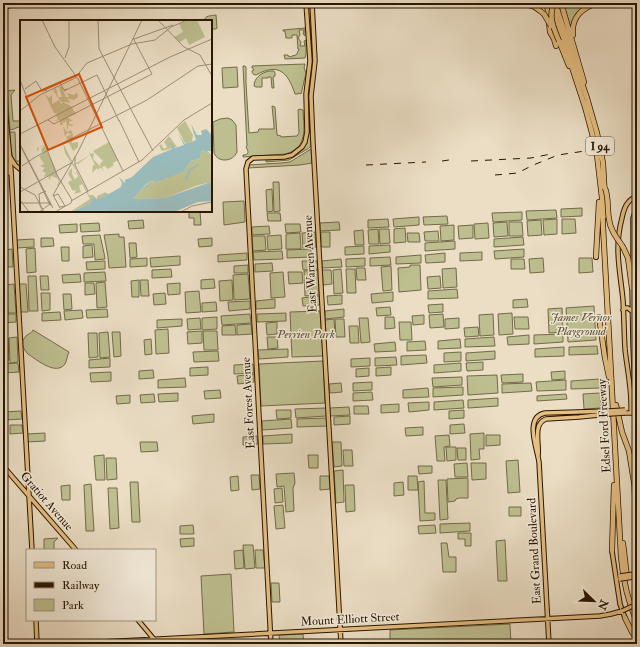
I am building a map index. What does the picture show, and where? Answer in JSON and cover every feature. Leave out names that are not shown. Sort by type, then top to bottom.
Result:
[{"type":"highway","points":[[3,7],[18,3]]},
{"type":"highway","points":[[519,3],[533,6],[539,10],[546,16],[566,41],[578,93],[584,100]]},
{"type":"highway","points":[[566,41],[579,13],[589,6],[598,3]]},
{"type":"highway","points":[[622,3],[637,6]]},
{"type":"highway","points":[[554,4],[552,24],[566,41]]},
{"type":"highway","points":[[554,4],[571,32]]},
{"type":"highway","points":[[554,4],[571,58],[586,90],[584,100]]},
{"type":"highway","points":[[554,4],[550,32],[556,46]]},
{"type":"highway","name":"I 94","points":[[584,100],[589,106],[603,163],[605,188],[605,228]]},
{"type":"highway","name":"I 94","points":[[584,100],[597,155],[605,228]]},
{"type":"highway","points":[[596,257],[599,207],[597,155]]},
{"type":"highway","points":[[605,188],[607,194],[609,221],[611,228],[628,258],[632,288]]},
{"type":"highway","name":"Edsel Ford Freeway","points":[[605,228],[611,383],[622,566],[628,598],[637,622]]},
{"type":"highway","name":"Edsel Ford Freeway","points":[[605,228],[625,566],[629,590],[637,614]]},
{"type":"highway","points":[[599,317],[605,358],[611,383]]},
{"type":"highway","points":[[616,405],[622,432],[629,451],[634,482]]},
{"type":"highway","points":[[612,551],[616,451]]},
{"type":"highway","points":[[625,618],[632,632],[637,638]]},
{"type":"main road","points":[[264,163],[264,158],[292,155],[302,147],[305,142],[307,125],[306,94],[310,61],[306,3]]},
{"type":"main road","name":"East Warren Avenue","points":[[312,3],[315,61],[312,92],[312,124],[341,644]]},
{"type":"main road","points":[[308,30],[309,38],[314,39]]},
{"type":"main road","points":[[308,77],[311,77],[310,88],[312,92]]},
{"type":"main road","points":[[3,87],[8,146]]},
{"type":"main road","points":[[306,112],[308,114],[308,123],[312,124]]},
{"type":"main road","points":[[3,129],[5,159],[11,176]]},
{"type":"main road","points":[[3,135],[6,136],[8,146],[11,176],[32,549]]},
{"type":"main road","points":[[9,153],[14,164],[20,169]]},
{"type":"main road","name":"East Forest Avenue","points":[[264,158],[253,158],[249,161],[246,166],[246,174],[271,644]]},
{"type":"main road","points":[[632,409],[618,251],[619,230],[624,209],[630,200],[637,196]]},
{"type":"main road","points":[[535,420],[538,415],[545,413],[633,413],[632,409],[635,392],[633,354],[632,225],[634,213],[637,208]]},
{"type":"main road","points":[[623,310],[628,308],[633,312]]},
{"type":"main road","points":[[625,338],[633,340]]},
{"type":"main road","points":[[626,353],[630,351],[633,354]]},
{"type":"main road","points":[[533,429],[536,428],[538,430],[539,424],[542,420],[546,419],[579,417],[609,412]]},
{"type":"main road","points":[[535,420],[537,421],[545,417],[557,418]]},
{"type":"main road","name":"East Grand Boulevard","points":[[535,420],[533,429],[538,457]]},
{"type":"main road","name":"East Grand Boulevard","points":[[538,430],[538,457],[549,644]]},
{"type":"main road","name":"Gratiot Avenue","points":[[3,466],[75,549]]},
{"type":"main road","points":[[634,482],[637,537]]},
{"type":"main road","points":[[612,551],[620,604],[625,618]]},
{"type":"main road","points":[[614,571],[620,578]]},
{"type":"main road","points":[[616,583],[620,578],[635,575]]},
{"type":"main road","name":"Mount Elliott Street","points":[[62,644],[600,616],[611,614],[637,604]]},
{"type":"main road","points":[[36,621],[37,644]]},
{"type":"main road","points":[[139,621],[158,644]]},
{"type":"green space","points":[[563,3],[595,3],[584,7],[571,29]]},
{"type":"green space","points":[[216,15],[216,29],[212,29],[212,20],[204,20],[208,16]]},
{"type":"green space","points":[[305,28],[305,36],[303,34],[304,30],[299,30],[300,35],[298,38],[301,42],[300,46],[305,46],[304,41],[306,40],[305,58],[285,59],[284,55],[292,57],[293,55],[294,56],[297,54],[299,49],[297,35],[292,35],[292,38],[286,38],[285,31],[283,30]]},
{"type":"green space","points":[[305,64],[304,68],[306,73],[301,94],[295,94],[289,80],[282,72],[271,70],[264,71],[256,75],[252,72],[254,70],[252,66]]},
{"type":"green space","points":[[243,66],[246,67],[249,133],[258,132],[259,129],[274,129],[272,106],[275,107],[277,135],[281,137],[297,136],[299,133],[298,110],[303,110],[304,131],[298,148],[285,154],[243,157],[243,155],[247,154],[248,152],[246,147]]},
{"type":"green space","points":[[237,67],[238,87],[223,88],[222,68]]},
{"type":"green space","points":[[269,71],[274,71],[275,73],[275,76],[273,77],[274,88],[272,88],[271,77],[262,78],[262,87],[254,86],[258,76]]},
{"type":"green space","points":[[15,90],[11,95],[13,121],[20,121],[20,128],[10,130],[7,91]]},
{"type":"green space","points":[[228,118],[236,125],[237,152],[232,158],[222,160],[214,153],[213,122]]},
{"type":"green space","points":[[308,126],[310,126],[311,146],[309,148],[289,160],[266,162],[266,160],[291,157],[302,150],[308,136]]},
{"type":"green space","points":[[10,132],[15,132],[16,161],[20,161],[20,167],[14,160]]},
{"type":"green space","points":[[311,149],[312,163],[248,168],[248,165],[290,162]]},
{"type":"green space","points":[[273,182],[279,182],[280,211],[274,212]]},
{"type":"green space","points":[[272,189],[273,211],[267,212],[266,190]]},
{"type":"green space","points":[[244,201],[245,222],[224,225],[223,202]]},
{"type":"green space","points":[[582,208],[582,216],[561,217],[561,209]]},
{"type":"green space","points":[[556,210],[557,218],[527,220],[526,211]]},
{"type":"green space","points":[[189,212],[200,212],[201,225],[194,225],[194,218],[189,218]]},
{"type":"green space","points":[[522,212],[522,220],[493,222],[492,213]]},
{"type":"green space","points":[[267,213],[280,213],[281,221],[268,221]]},
{"type":"green space","points":[[447,216],[448,224],[424,225],[423,217]]},
{"type":"green space","points":[[419,217],[419,225],[394,227],[393,219]]},
{"type":"green space","points":[[388,219],[389,227],[368,228],[368,220]]},
{"type":"green space","points":[[557,219],[557,234],[544,235],[543,220]]},
{"type":"green space","points":[[562,219],[575,219],[576,233],[562,234]]},
{"type":"green space","points":[[143,220],[144,228],[129,229],[128,221]]},
{"type":"green space","points":[[541,220],[542,235],[528,236],[527,221]]},
{"type":"green space","points":[[339,222],[340,230],[320,231],[320,223]]},
{"type":"green space","points":[[507,222],[508,236],[494,237],[493,223]]},
{"type":"green space","points":[[509,222],[522,222],[523,236],[509,236]]},
{"type":"green space","points":[[99,223],[100,231],[81,232],[80,224]]},
{"type":"green space","points":[[488,223],[489,238],[475,239],[474,224]]},
{"type":"green space","points":[[77,224],[77,232],[60,233],[59,225]]},
{"type":"green space","points":[[285,224],[300,224],[301,232],[286,233]]},
{"type":"green space","points":[[454,225],[454,240],[441,241],[440,226]]},
{"type":"green space","points":[[473,225],[473,238],[459,239],[458,226]]},
{"type":"green space","points":[[269,226],[270,234],[252,235],[252,227]]},
{"type":"green space","points":[[405,228],[406,242],[394,243],[394,229]]},
{"type":"green space","points":[[378,229],[379,244],[369,244],[368,230]]},
{"type":"green space","points":[[379,229],[389,229],[390,243],[380,244]]},
{"type":"green space","points":[[363,230],[364,245],[355,245],[354,231]]},
{"type":"green space","points":[[438,231],[439,241],[425,241],[424,232]]},
{"type":"green space","points":[[315,232],[316,247],[303,248],[302,233]]},
{"type":"green space","points":[[321,232],[330,232],[330,247],[321,247]]},
{"type":"green space","points":[[300,233],[301,249],[286,249],[286,234]]},
{"type":"green space","points":[[407,233],[419,233],[420,242],[408,242]]},
{"type":"green space","points":[[119,234],[119,237],[124,237],[126,267],[109,268],[104,235]]},
{"type":"green space","points":[[100,235],[105,259],[95,260],[94,244],[83,244],[82,236]]},
{"type":"green space","points":[[281,235],[282,249],[268,250],[267,236]]},
{"type":"green space","points":[[252,236],[265,236],[266,250],[253,251]]},
{"type":"green space","points":[[523,237],[524,245],[494,247],[494,239]]},
{"type":"green space","points":[[41,238],[53,238],[54,246],[41,247]]},
{"type":"green space","points":[[212,238],[212,246],[199,247],[198,239]]},
{"type":"green space","points":[[34,239],[34,247],[17,248],[16,240]]},
{"type":"green space","points":[[455,241],[455,249],[425,251],[425,243]]},
{"type":"green space","points":[[129,243],[136,243],[137,257],[130,258]]},
{"type":"green space","points":[[92,245],[93,257],[83,258],[83,246]]},
{"type":"green space","points":[[390,245],[390,252],[369,254],[369,246]]},
{"type":"green space","points":[[364,246],[364,254],[345,255],[345,247]]},
{"type":"green space","points":[[61,247],[69,247],[69,261],[62,261]]},
{"type":"green space","points":[[35,248],[36,272],[27,273],[26,249]]},
{"type":"green space","points":[[12,249],[13,267],[5,267],[4,250]]},
{"type":"green space","points":[[311,249],[311,257],[287,258],[287,250]]},
{"type":"green space","points":[[524,249],[524,257],[495,259],[494,251]]},
{"type":"green space","points":[[282,251],[283,259],[254,260],[253,252]]},
{"type":"green space","points":[[482,252],[482,260],[460,261],[460,253]]},
{"type":"green space","points":[[247,253],[247,260],[218,262],[218,255]]},
{"type":"green space","points":[[445,253],[445,262],[426,263],[425,255]]},
{"type":"green space","points":[[421,255],[421,263],[396,264],[396,257]]},
{"type":"green space","points":[[180,256],[180,265],[151,267],[150,258]]},
{"type":"green space","points":[[390,257],[391,265],[370,266],[370,258]]},
{"type":"green space","points":[[147,258],[147,266],[130,267],[130,259]]},
{"type":"green space","points":[[365,258],[365,266],[346,267],[346,259]]},
{"type":"green space","points":[[543,258],[544,272],[530,273],[529,259]]},
{"type":"green space","points":[[579,258],[592,258],[593,272],[579,273]]},
{"type":"green space","points":[[341,259],[342,267],[322,268],[322,261]]},
{"type":"green space","points":[[511,259],[524,259],[525,269],[511,269]]},
{"type":"green space","points":[[105,261],[105,269],[87,270],[86,262]]},
{"type":"green space","points":[[302,261],[317,261],[318,269],[303,270]]},
{"type":"green space","points":[[272,263],[273,271],[255,272],[255,264]]},
{"type":"green space","points":[[248,265],[248,273],[234,273],[234,266]]},
{"type":"green space","points":[[410,265],[420,265],[421,290],[399,292],[398,268],[410,267]]},
{"type":"green space","points":[[391,266],[392,290],[383,291],[381,267]]},
{"type":"green space","points":[[356,268],[365,268],[366,280],[357,280]]},
{"type":"green space","points":[[456,268],[457,287],[443,288],[442,269]]},
{"type":"green space","points":[[171,269],[172,277],[152,278],[152,270]]},
{"type":"green space","points":[[341,269],[343,293],[334,294],[333,270]]},
{"type":"green space","points":[[346,269],[355,269],[356,293],[347,293]]},
{"type":"green space","points":[[318,270],[319,295],[305,296],[304,271]]},
{"type":"green space","points":[[322,270],[331,270],[332,284],[323,285]]},
{"type":"green space","points":[[105,272],[106,281],[84,282],[84,273]]},
{"type":"green space","points":[[283,272],[285,297],[271,298],[270,273]]},
{"type":"green space","points":[[288,272],[302,272],[303,283],[289,284]]},
{"type":"green space","points":[[80,274],[81,282],[63,283],[62,275]]},
{"type":"green space","points":[[248,274],[250,299],[234,300],[233,275]]},
{"type":"green space","points":[[28,276],[36,276],[38,311],[29,311]]},
{"type":"green space","points":[[40,276],[48,276],[49,290],[41,290]]},
{"type":"green space","points":[[440,276],[441,288],[428,289],[427,277]]},
{"type":"green space","points":[[214,279],[215,288],[201,289],[201,280]]},
{"type":"green space","points":[[139,280],[139,297],[132,297],[131,281]]},
{"type":"green space","points":[[140,280],[148,280],[149,296],[141,296]]},
{"type":"green space","points":[[232,280],[233,300],[220,301],[219,281]]},
{"type":"green space","points":[[105,282],[107,307],[97,308],[96,283]]},
{"type":"green space","points":[[85,283],[94,283],[95,294],[85,295]]},
{"type":"green space","points":[[180,283],[180,294],[168,295],[167,284]]},
{"type":"green space","points":[[14,284],[16,313],[8,313],[6,285]]},
{"type":"green space","points":[[19,284],[26,284],[28,312],[20,312]]},
{"type":"green space","points":[[457,289],[458,298],[428,299],[428,291]]},
{"type":"green space","points":[[199,291],[201,312],[186,313],[185,292]]},
{"type":"green space","points":[[393,292],[393,301],[372,303],[371,294]]},
{"type":"green space","points":[[41,293],[50,293],[50,310],[42,311]]},
{"type":"green space","points":[[165,293],[166,304],[154,305],[153,294]]},
{"type":"green space","points":[[63,294],[71,294],[72,309],[64,310]]},
{"type":"green space","points":[[342,295],[342,304],[328,305],[327,296]]},
{"type":"green space","points":[[319,296],[320,305],[303,306],[302,298]]},
{"type":"green space","points":[[275,299],[275,308],[256,309],[256,301]]},
{"type":"green space","points":[[527,299],[528,307],[513,308],[513,300]]},
{"type":"green space","points":[[250,301],[250,309],[229,311],[228,302]]},
{"type":"green space","points":[[216,302],[217,311],[202,312],[202,303]]},
{"type":"green space","points":[[443,304],[443,312],[429,313],[428,305]]},
{"type":"green space","name":"James Vernor Playground","points":[[594,306],[596,340],[568,342],[566,308]]},
{"type":"green space","points":[[390,307],[391,315],[377,316],[376,308]]},
{"type":"green space","points":[[562,308],[563,332],[549,333],[548,309]]},
{"type":"green space","points":[[107,309],[108,317],[87,318],[86,310]]},
{"type":"green space","points":[[344,309],[344,317],[325,319],[325,311]]},
{"type":"green space","points":[[82,310],[83,318],[65,320],[64,311]]},
{"type":"green space","name":"Perrien Park","points":[[320,311],[323,356],[292,357],[290,312]]},
{"type":"green space","points":[[60,312],[61,320],[42,321],[42,313]]},
{"type":"green space","points":[[286,313],[286,321],[257,322],[257,314]]},
{"type":"green space","points":[[512,313],[513,334],[499,335],[498,314]]},
{"type":"green space","points":[[3,314],[16,314],[16,322],[3,323]]},
{"type":"green space","points":[[250,314],[251,323],[222,325],[221,316]]},
{"type":"green space","points":[[443,314],[444,327],[430,328],[429,315]]},
{"type":"green space","points":[[493,314],[494,335],[480,336],[479,315]]},
{"type":"green space","points":[[424,315],[424,324],[413,325],[412,316]]},
{"type":"green space","points":[[217,317],[217,329],[202,330],[202,318]]},
{"type":"green space","points":[[385,317],[394,317],[395,328],[385,329]]},
{"type":"green space","points":[[514,317],[528,317],[529,329],[515,329]]},
{"type":"green space","points":[[200,318],[201,329],[188,330],[187,319]]},
{"type":"green space","points":[[359,318],[368,318],[370,342],[361,343]]},
{"type":"green space","points":[[459,318],[459,328],[445,329],[445,319]]},
{"type":"green space","points":[[182,319],[182,326],[157,328],[157,320]]},
{"type":"green space","points":[[334,319],[335,333],[326,334],[325,320]]},
{"type":"green space","points":[[335,319],[344,319],[345,337],[336,337]]},
{"type":"green space","points":[[277,322],[277,334],[267,335],[266,323]]},
{"type":"green space","points":[[399,322],[411,322],[412,340],[400,340]]},
{"type":"green space","points":[[251,324],[252,334],[237,335],[237,325]]},
{"type":"green space","points":[[235,325],[236,335],[222,335],[222,326]]},
{"type":"green space","points":[[349,326],[358,326],[359,343],[350,343]]},
{"type":"green space","points":[[478,327],[479,336],[465,337],[464,328]]},
{"type":"green space","points":[[168,329],[169,353],[156,354],[155,330]]},
{"type":"green space","points":[[33,330],[69,352],[65,364],[61,367],[52,368],[36,360],[26,352],[23,341],[24,338]]},
{"type":"green space","points":[[202,331],[202,343],[188,344],[187,332]]},
{"type":"green space","points":[[203,331],[217,331],[218,350],[204,350]]},
{"type":"green space","points":[[108,332],[110,357],[100,358],[99,333]]},
{"type":"green space","points":[[112,332],[120,332],[121,356],[114,357]]},
{"type":"green space","points":[[88,333],[97,333],[98,357],[89,358]]},
{"type":"green space","points":[[563,334],[563,342],[534,344],[534,335]]},
{"type":"green space","points":[[529,335],[529,344],[508,345],[507,337]]},
{"type":"green space","points":[[17,337],[18,362],[10,363],[9,338]]},
{"type":"green space","points":[[267,337],[277,337],[278,348],[268,349]]},
{"type":"green space","points":[[494,337],[495,346],[465,347],[465,339]]},
{"type":"green space","points":[[3,338],[8,338],[9,360],[3,360]]},
{"type":"green space","points":[[151,339],[152,354],[145,355],[144,340]]},
{"type":"green space","points":[[460,339],[461,348],[438,349],[438,341]]},
{"type":"green space","points":[[425,341],[426,350],[407,351],[407,342]]},
{"type":"green space","points":[[395,342],[396,351],[375,352],[374,344]]},
{"type":"green space","points":[[597,346],[598,354],[569,355],[569,347]]},
{"type":"green space","points":[[564,347],[564,356],[535,357],[535,349]]},
{"type":"green space","points":[[288,349],[288,357],[259,359],[258,350]]},
{"type":"green space","points":[[218,351],[219,361],[194,362],[193,352]]},
{"type":"green space","points":[[495,351],[495,359],[466,361],[466,353]]},
{"type":"green space","points":[[461,352],[461,361],[444,362],[444,353]]},
{"type":"green space","points":[[426,355],[427,363],[401,365],[401,356]]},
{"type":"green space","points":[[396,357],[397,365],[375,366],[375,358]]},
{"type":"green space","points":[[110,358],[110,367],[89,368],[89,360]]},
{"type":"green space","points":[[370,358],[370,366],[351,367],[351,359]]},
{"type":"green space","points":[[323,361],[325,403],[261,406],[259,364]]},
{"type":"green space","points":[[483,362],[483,370],[467,371],[466,363]]},
{"type":"green space","points":[[18,363],[19,372],[3,373],[3,364]]},
{"type":"green space","points":[[461,363],[461,371],[434,373],[434,365]]},
{"type":"green space","points":[[253,364],[254,373],[234,374],[234,365]]},
{"type":"green space","points":[[208,367],[208,375],[190,376],[190,368]]},
{"type":"green space","points":[[391,367],[391,375],[376,376],[376,368]]},
{"type":"green space","points":[[369,368],[369,376],[356,377],[356,369]]},
{"type":"green space","points":[[153,370],[154,378],[139,379],[139,371]]},
{"type":"green space","points":[[565,371],[565,379],[552,380],[551,372]]},
{"type":"green space","points":[[111,372],[111,381],[91,382],[90,373]]},
{"type":"green space","points":[[254,374],[254,382],[238,384],[237,376]]},
{"type":"green space","points":[[523,374],[523,382],[502,383],[501,375]]},
{"type":"green space","points":[[497,375],[498,393],[468,395],[467,376]]},
{"type":"green space","points":[[462,377],[462,385],[433,387],[432,378]]},
{"type":"green space","points":[[185,378],[186,387],[158,388],[158,380]]},
{"type":"green space","points":[[599,379],[600,388],[571,389],[571,381]]},
{"type":"green space","points":[[566,380],[566,390],[537,391],[536,382]]},
{"type":"green space","points":[[372,382],[372,390],[353,391],[353,383]]},
{"type":"green space","points":[[341,383],[342,392],[330,393],[329,384]]},
{"type":"green space","points":[[531,383],[532,391],[502,393],[502,384]]},
{"type":"green space","points":[[463,387],[463,395],[433,397],[433,388]]},
{"type":"green space","points":[[428,388],[429,397],[403,398],[403,390]]},
{"type":"green space","points":[[220,390],[221,398],[205,399],[204,391]]},
{"type":"green space","points":[[372,392],[373,400],[353,401],[353,393]]},
{"type":"green space","points":[[178,393],[178,401],[159,402],[158,394]]},
{"type":"green space","points":[[600,393],[601,408],[584,409],[583,394]]},
{"type":"green space","points":[[154,394],[155,402],[141,403],[140,395]]},
{"type":"green space","points":[[566,394],[567,399],[537,401],[537,396]]},
{"type":"green space","points":[[130,395],[130,403],[117,404],[116,396]]},
{"type":"green space","points":[[498,398],[498,406],[468,408],[468,400]]},
{"type":"green space","points":[[463,400],[464,408],[434,410],[434,402]]},
{"type":"green space","points":[[429,402],[429,410],[409,412],[408,403]]},
{"type":"green space","points":[[399,404],[399,412],[381,413],[381,405]]},
{"type":"green space","points":[[354,406],[368,406],[369,414],[354,414]]},
{"type":"green space","points":[[349,407],[350,415],[330,416],[330,408]]},
{"type":"green space","points":[[326,408],[326,416],[296,418],[295,409]]},
{"type":"green space","points":[[276,410],[291,410],[291,418],[277,419]]},
{"type":"green space","points":[[464,410],[464,418],[449,419],[449,411]]},
{"type":"green space","points":[[21,411],[22,419],[4,420],[4,412]]},
{"type":"green space","points":[[214,414],[214,422],[193,424],[192,416]]},
{"type":"green space","points":[[350,416],[350,424],[334,425],[334,417]]},
{"type":"green space","points":[[326,418],[327,426],[297,427],[297,419]]},
{"type":"green space","points":[[291,419],[292,428],[262,430],[262,421]]},
{"type":"green space","points":[[464,424],[465,433],[450,434],[450,425]]},
{"type":"green space","points":[[10,425],[22,425],[23,433],[10,434]]},
{"type":"green space","points":[[423,427],[423,435],[406,436],[405,428]]},
{"type":"green space","points":[[45,433],[45,441],[27,442],[27,434]]},
{"type":"green space","points":[[484,433],[484,449],[479,449],[480,459],[471,460],[470,434]]},
{"type":"green space","points":[[292,434],[292,443],[263,444],[263,436]]},
{"type":"green space","points":[[449,435],[450,446],[444,447],[445,461],[437,461],[435,436]]},
{"type":"green space","points":[[486,435],[500,435],[500,445],[486,446]]},
{"type":"green space","points":[[257,436],[258,444],[243,445],[243,437]]},
{"type":"green space","points":[[140,442],[157,442],[158,451],[141,452]]},
{"type":"green space","points":[[332,442],[341,442],[342,466],[334,467]]},
{"type":"green space","points":[[446,447],[456,447],[456,460],[447,461]]},
{"type":"green space","points":[[457,448],[466,448],[466,460],[458,460]]},
{"type":"green space","points":[[343,450],[352,450],[353,466],[344,466]]},
{"type":"green space","points":[[104,455],[105,480],[96,480],[94,456]]},
{"type":"green space","points":[[308,455],[318,455],[318,468],[309,468]]},
{"type":"green space","points":[[106,458],[116,458],[117,479],[107,480]]},
{"type":"green space","points":[[518,460],[520,492],[508,493],[506,461]]},
{"type":"green space","points":[[467,463],[468,477],[455,477],[454,464]]},
{"type":"green space","points":[[471,463],[486,463],[486,479],[472,480]]},
{"type":"green space","points":[[418,466],[432,466],[432,473],[419,474]]},
{"type":"green space","points":[[343,470],[344,502],[336,503],[334,471]]},
{"type":"green space","points":[[294,473],[294,511],[286,512],[284,486],[277,487],[276,474]]},
{"type":"green space","points":[[251,475],[259,475],[260,489],[252,490]]},
{"type":"green space","points":[[238,476],[239,490],[231,491],[230,477]]},
{"type":"green space","points":[[320,476],[329,476],[330,489],[320,490]]},
{"type":"green space","points":[[408,476],[417,476],[418,490],[408,490]]},
{"type":"green space","points":[[468,478],[468,498],[459,498],[455,501],[448,502],[447,479]]},
{"type":"green space","points":[[438,480],[446,480],[448,519],[440,520]]},
{"type":"green space","points":[[424,481],[425,513],[435,513],[435,520],[420,521],[418,482]]},
{"type":"green space","points":[[130,482],[138,482],[140,522],[132,522]]},
{"type":"green space","points":[[403,482],[404,495],[394,496],[394,483]]},
{"type":"green space","points":[[91,484],[94,531],[86,531],[84,485]]},
{"type":"green space","points":[[70,485],[70,500],[62,500],[61,486]]},
{"type":"green space","points":[[345,485],[354,485],[355,511],[346,512]]},
{"type":"green space","points":[[108,488],[117,488],[119,528],[110,529]]},
{"type":"green space","points":[[282,488],[283,502],[275,503],[274,489]]},
{"type":"green space","points":[[283,505],[285,528],[276,529],[274,506]]},
{"type":"green space","points":[[509,507],[521,507],[521,516],[509,516]]},
{"type":"green space","points":[[470,523],[470,531],[440,533],[440,524]]},
{"type":"green space","points":[[193,525],[194,534],[180,534],[180,526]]},
{"type":"green space","points":[[435,525],[436,533],[419,534],[418,526]]},
{"type":"green space","points":[[458,533],[471,533],[471,546],[465,546],[465,539],[458,539]]},
{"type":"green space","points":[[58,538],[54,542],[54,549],[44,549],[44,539]]},
{"type":"green space","points":[[194,538],[194,546],[181,547],[180,539]]},
{"type":"green space","points":[[505,540],[507,581],[498,581],[496,541]]},
{"type":"green space","points":[[441,543],[447,543],[449,557],[456,557],[456,572],[443,572]]},
{"type":"green space","points":[[243,545],[253,545],[255,568],[245,569]]},
{"type":"green space","points":[[243,550],[244,568],[235,569],[234,551]]},
{"type":"green space","points":[[255,550],[263,550],[265,568],[256,568]]},
{"type":"green space","points":[[231,574],[234,632],[204,634],[201,576]]},
{"type":"green space","points":[[271,583],[279,583],[280,602],[272,602]]},
{"type":"green space","points":[[510,624],[511,644],[390,644],[390,630]]},
{"type":"green space","points":[[303,634],[304,643],[280,644],[279,635]]},
{"type":"railway","points":[[495,175],[518,173],[558,155],[585,151]]},
{"type":"railway","points":[[471,161],[531,158],[551,154]]},
{"type":"railway","points":[[442,161],[449,160]]},
{"type":"railway","points":[[366,165],[426,162]]}]
